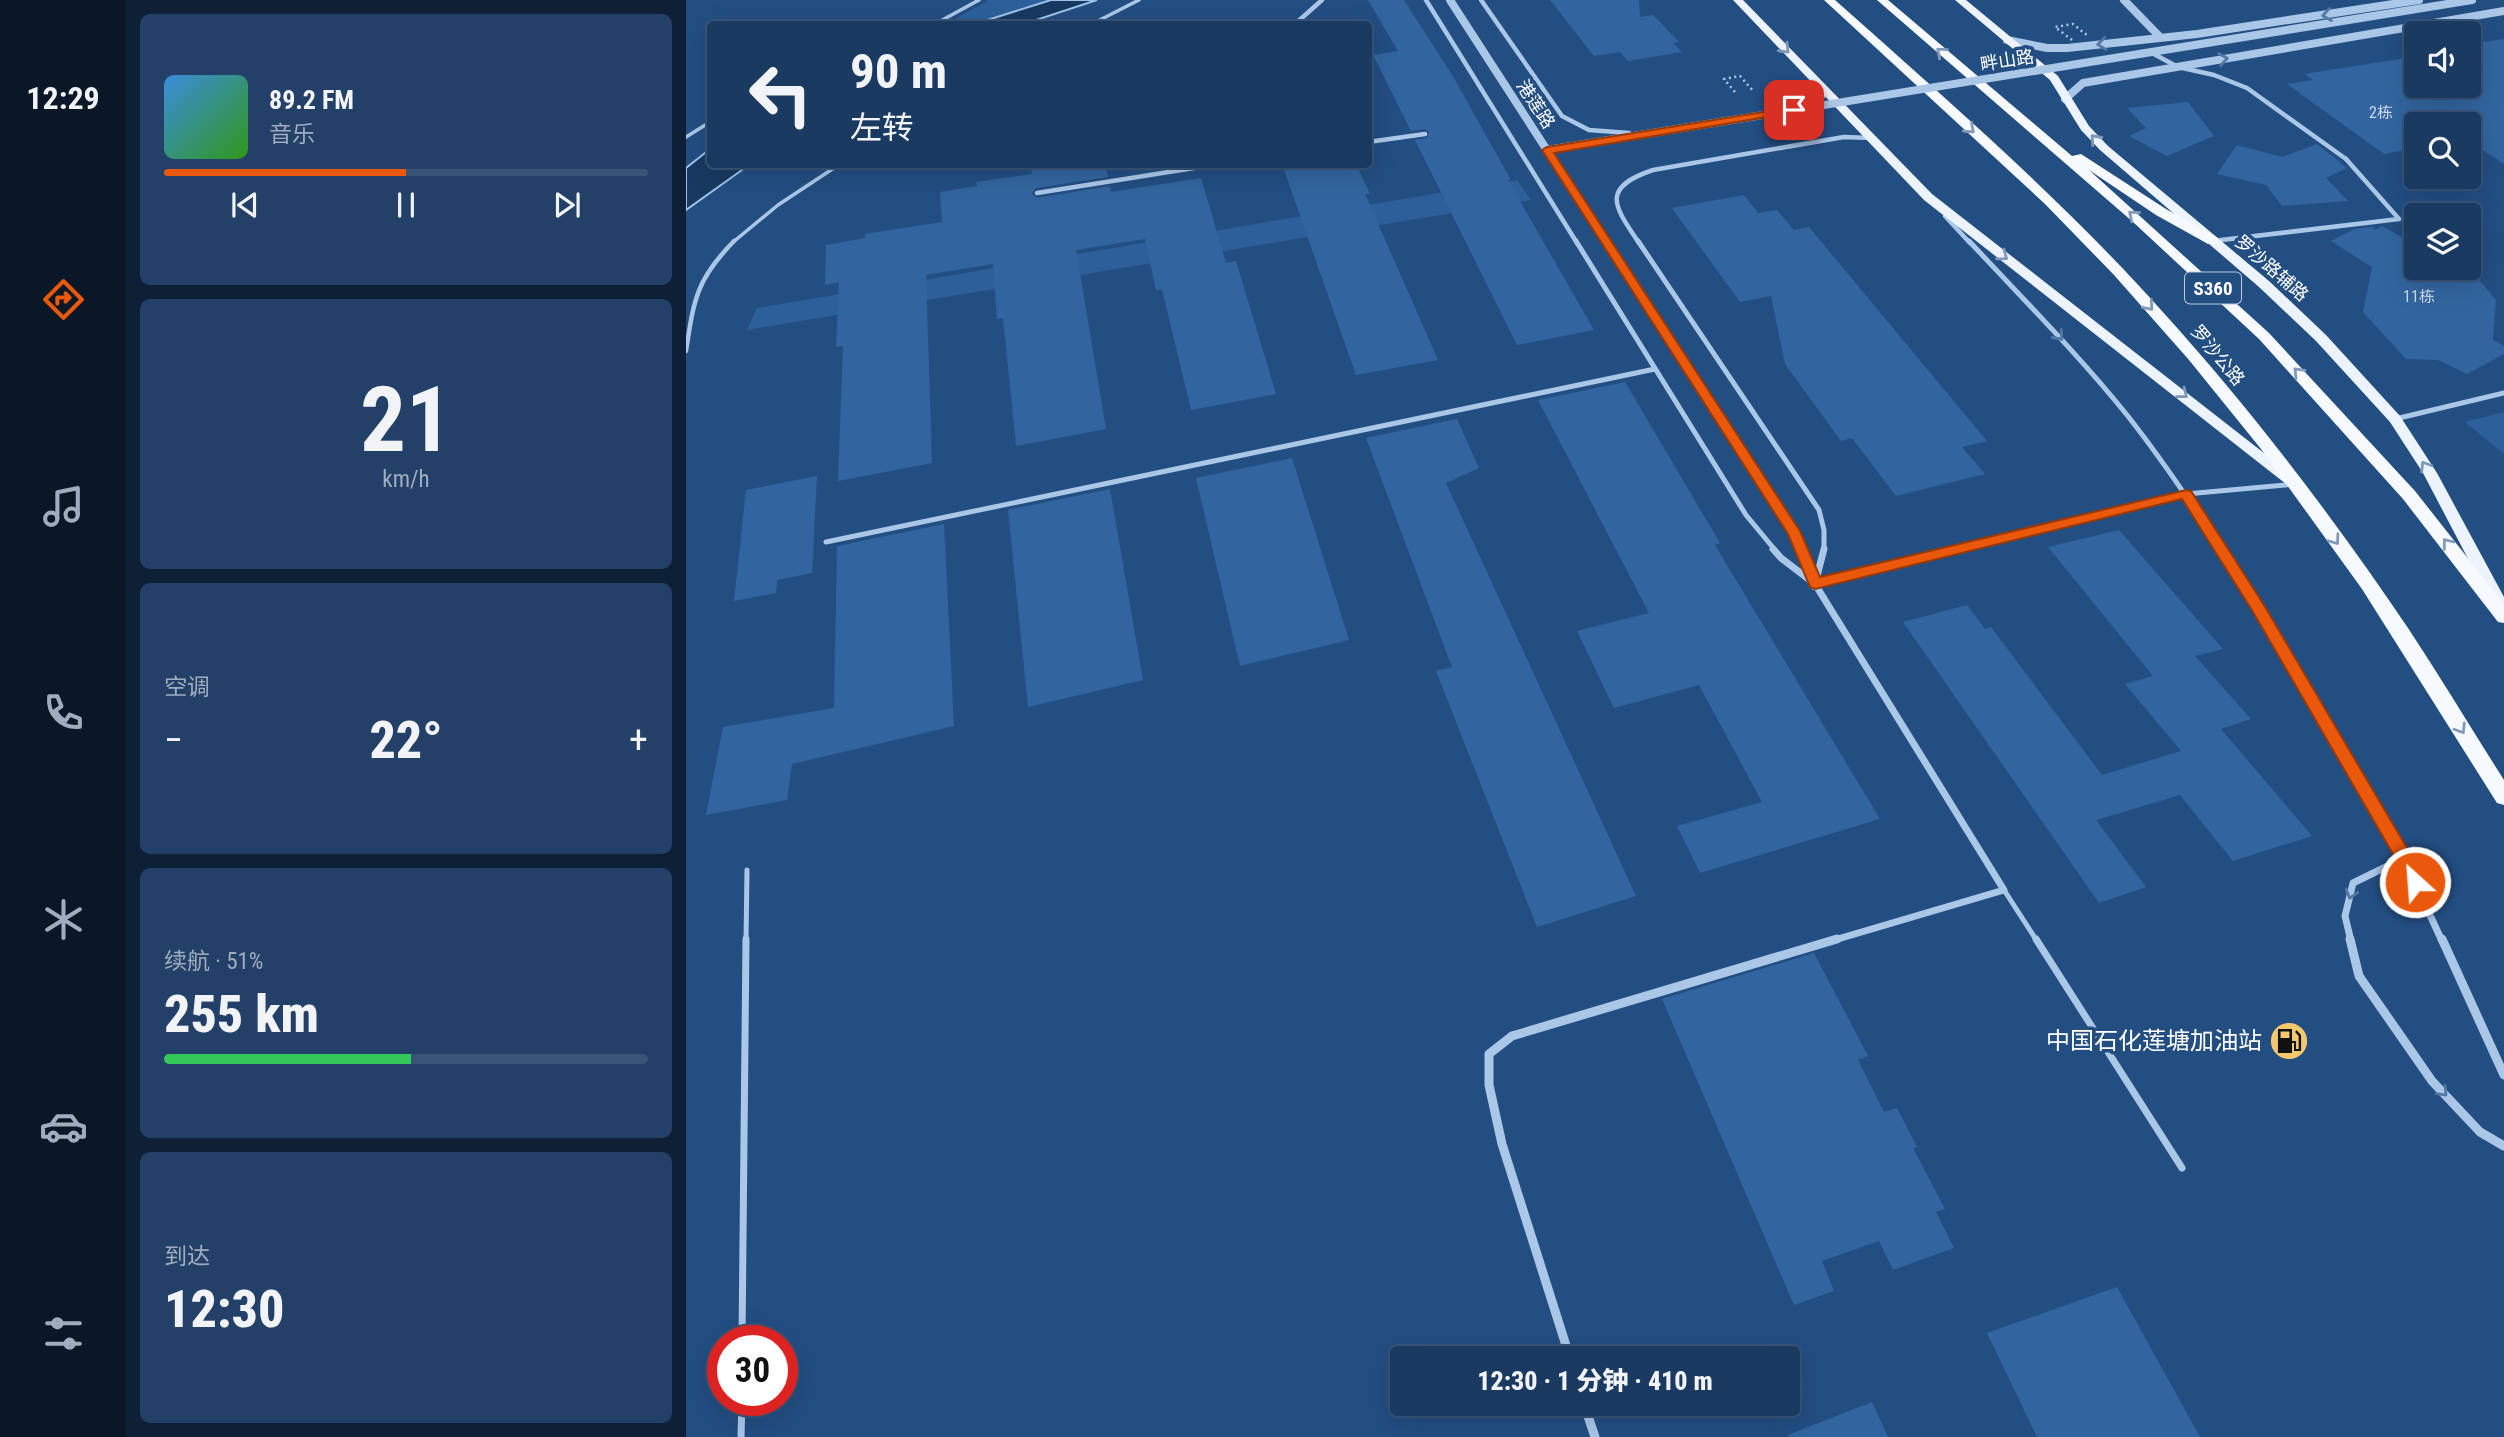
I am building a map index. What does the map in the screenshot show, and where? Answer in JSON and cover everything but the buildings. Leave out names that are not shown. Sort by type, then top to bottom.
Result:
[{"type":"highway","name":"罗沙公路","points":[[1829,0],[2038,191],[2119,272],[2209,376],[2295,484],[2400,631],[2504,797]]},
{"type":"highway","name":"罗沙公路","points":[[1882,0],[2138,219],[2264,336],[2409,495],[2504,614]]},
{"type":"highway","points":[[2042,139],[2099,170],[2161,212],[2213,241]]},
{"type":"main road","points":[[1738,0],[1928,197],[2295,484]]},
{"type":"main road","name":"罗沙路辅路","points":[[1961,0],[2007,40],[2030,55],[2054,78],[2065,99],[2104,148],[2264,284],[2321,338],[2396,419],[2430,473],[2504,614]]},
{"type":"street","points":[[1298,21],[1322,0]]},
{"type":"street","points":[[1426,0],[1762,538],[1781,558],[1815,584],[2004,890],[1512,1036],[1489,1054],[1489,1085],[1502,1144],[1566,1346]]},
{"type":"street","name":"港莲路","points":[[1450,0],[1795,534],[1815,584]]},
{"type":"street","points":[[1481,0],[1555,108],[1566,120],[1589,130],[1616,134],[1636,132],[1801,105],[1819,100],[1827,93]]},
{"type":"street","points":[[2124,0],[2160,37]]},
{"type":"street","name":"畔山路","points":[[2007,40],[2047,48],[2067,48],[2197,34],[2419,0]]},
{"type":"street","name":"畔山路","points":[[1547,150],[2472,0]]},
{"type":"street","points":[[2065,99],[2083,83],[2504,11]]},
{"type":"street","points":[[2150,52],[2178,67],[2214,75],[2247,88],[2346,159],[2399,219],[2213,241]]},
{"type":"street","points":[[1372,141],[1425,134]]},
{"type":"street","points":[[1815,584],[1827,543],[1819,510],[1615,204],[1616,194],[1629,179],[1653,170],[1844,136],[1871,138]]},
{"type":"street","points":[[1170,168],[1171,172]]},
{"type":"street","points":[[1037,193],[1195,168]]},
{"type":"street","points":[[1928,197],[2071,350],[2126,414],[2186,494],[2259,609],[2404,858],[2504,1075]]},
{"type":"street","points":[[826,542],[1655,369]]},
{"type":"street","points":[[2396,419],[2504,393]]},
{"type":"street","points":[[1815,584],[2186,494],[2295,484]]},
{"type":"street","points":[[2404,858],[2353,883],[2345,916],[2360,976],[2432,1081],[2480,1132],[2504,1146]]},
{"type":"street","points":[[1588,1416],[1595,1437]]},
{"type":"lane","points":[[941,21],[979,0]]},
{"type":"lane","points":[[1098,21],[1139,0]]},
{"type":"lane","points":[[686,137],[707,124]]},
{"type":"lane","points":[[686,351],[695,297],[717,258],[752,226],[834,168]]},
{"type":"lane","points":[[742,1325],[747,870]]},
{"type":"lane","points":[[2004,890],[2182,1168]]},
{"type":"lane","points":[[741,1437],[742,1416]]},
{"type":"shaded area","points":[[989,0],[1061,0],[1004,21],[951,21]]},
{"type":"shaded area","points":[[1051,0],[1097,0],[1033,21],[984,21]]},
{"type":"shaded area","points":[[707,151],[707,168],[745,168],[686,210],[686,168]]},
{"type":"shaded area","points":[[1517,180],[1531,200],[747,330],[757,308]]},
{"type":"shaded area","points":[[2504,412],[2504,454],[2465,422]]},
{"type":"place","name":"中国石化莲塘加油站","points":[[2289,1041]]},
{"type":"route","points":[[1794,110],[1547,150],[1795,534],[1815,584],[2186,494],[2259,609],[2404,858],[2415,882]]}]
